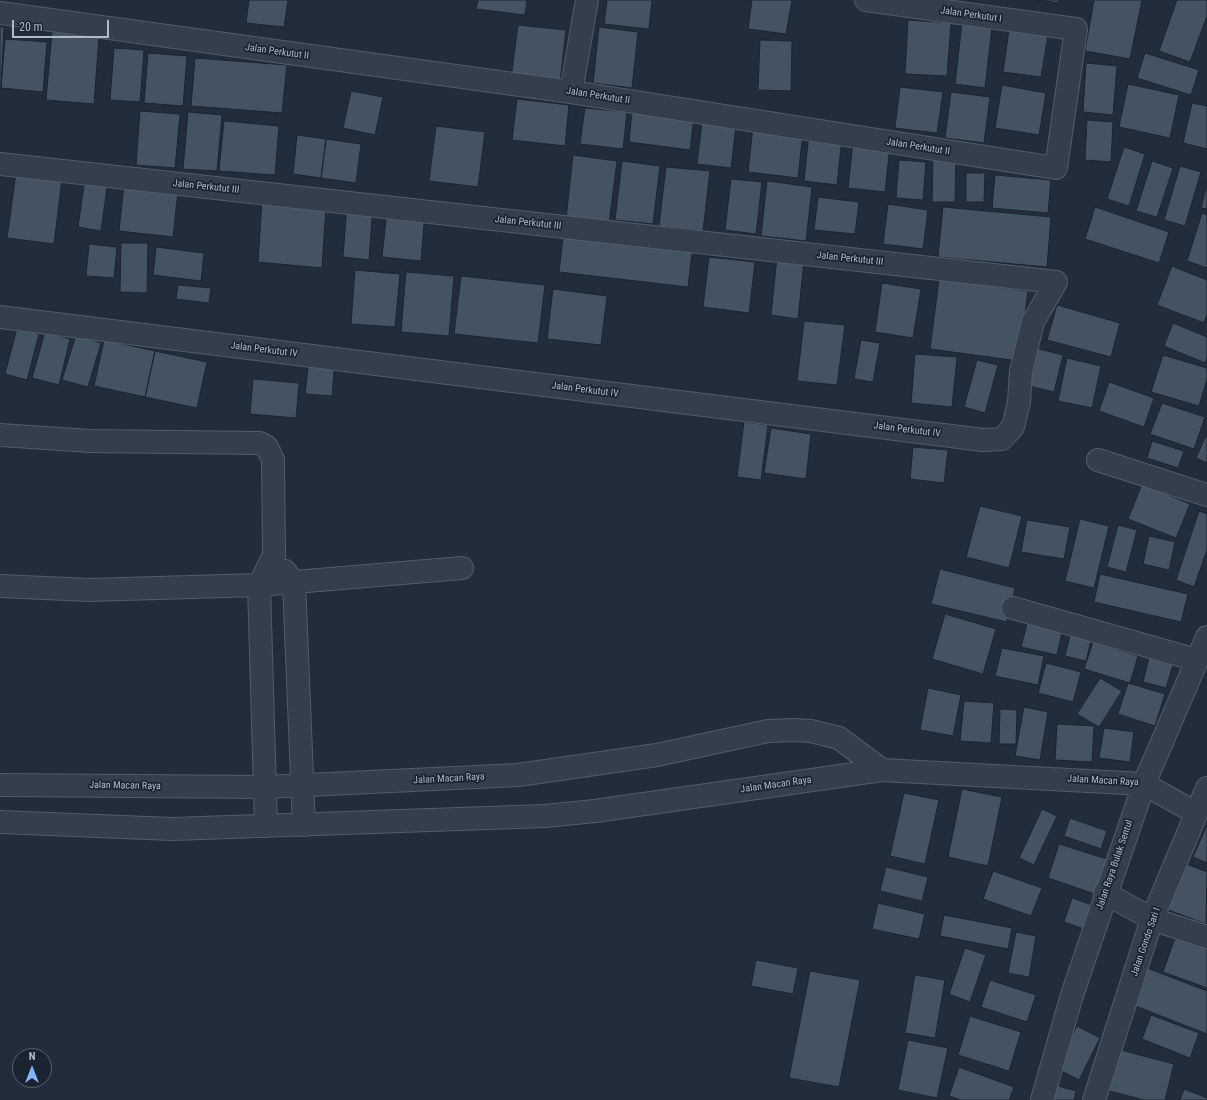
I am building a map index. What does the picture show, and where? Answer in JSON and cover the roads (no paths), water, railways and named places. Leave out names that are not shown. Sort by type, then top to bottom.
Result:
[{"type":"street","points":[[571,92],[587,0]]},
{"type":"street","name":"Jalan Perkutut I","points":[[866,0],[1076,29]]},
{"type":"street","name":"Jalan Perkutut II","points":[[0,13],[571,92],[1056,168],[1076,29]]},
{"type":"street","name":"Jalan Perkutut III","points":[[0,164],[1056,282]]},
{"type":"street","name":"Jalan Perkutut IV","points":[[0,317],[982,440],[1002,439],[1013,427],[1018,402],[1021,371],[1033,322],[1056,282]]},
{"type":"street","points":[[0,435],[90,441],[260,443],[267,447],[273,460],[274,555],[259,585],[266,826]]},
{"type":"street","points":[[1098,460],[1207,494]]},
{"type":"street","points":[[274,555],[294,583],[304,825]]},
{"type":"street","points":[[0,586],[89,590],[259,585],[462,568]]},
{"type":"street","points":[[1013,608],[1203,652]]},
{"type":"street","name":"Jalan Raya Bulak Sentul","points":[[1042,1100],[1072,995],[1105,893],[1144,784],[1203,652]]},
{"type":"street","name":"Jalan Macan Raya","points":[[0,785],[265,787],[518,776],[657,754],[768,731],[794,730],[811,731],[840,738],[882,770]]},
{"type":"street","name":"Jalan Macan Raya","points":[[0,822],[172,829],[545,816],[595,811],[882,770],[1144,784],[1196,813]]},
{"type":"street","name":"Jalan Gondo Sari I","points":[[1094,1100],[1152,919],[1207,788]]},
{"type":"street","points":[[1105,893],[1152,919],[1207,937]]}]
